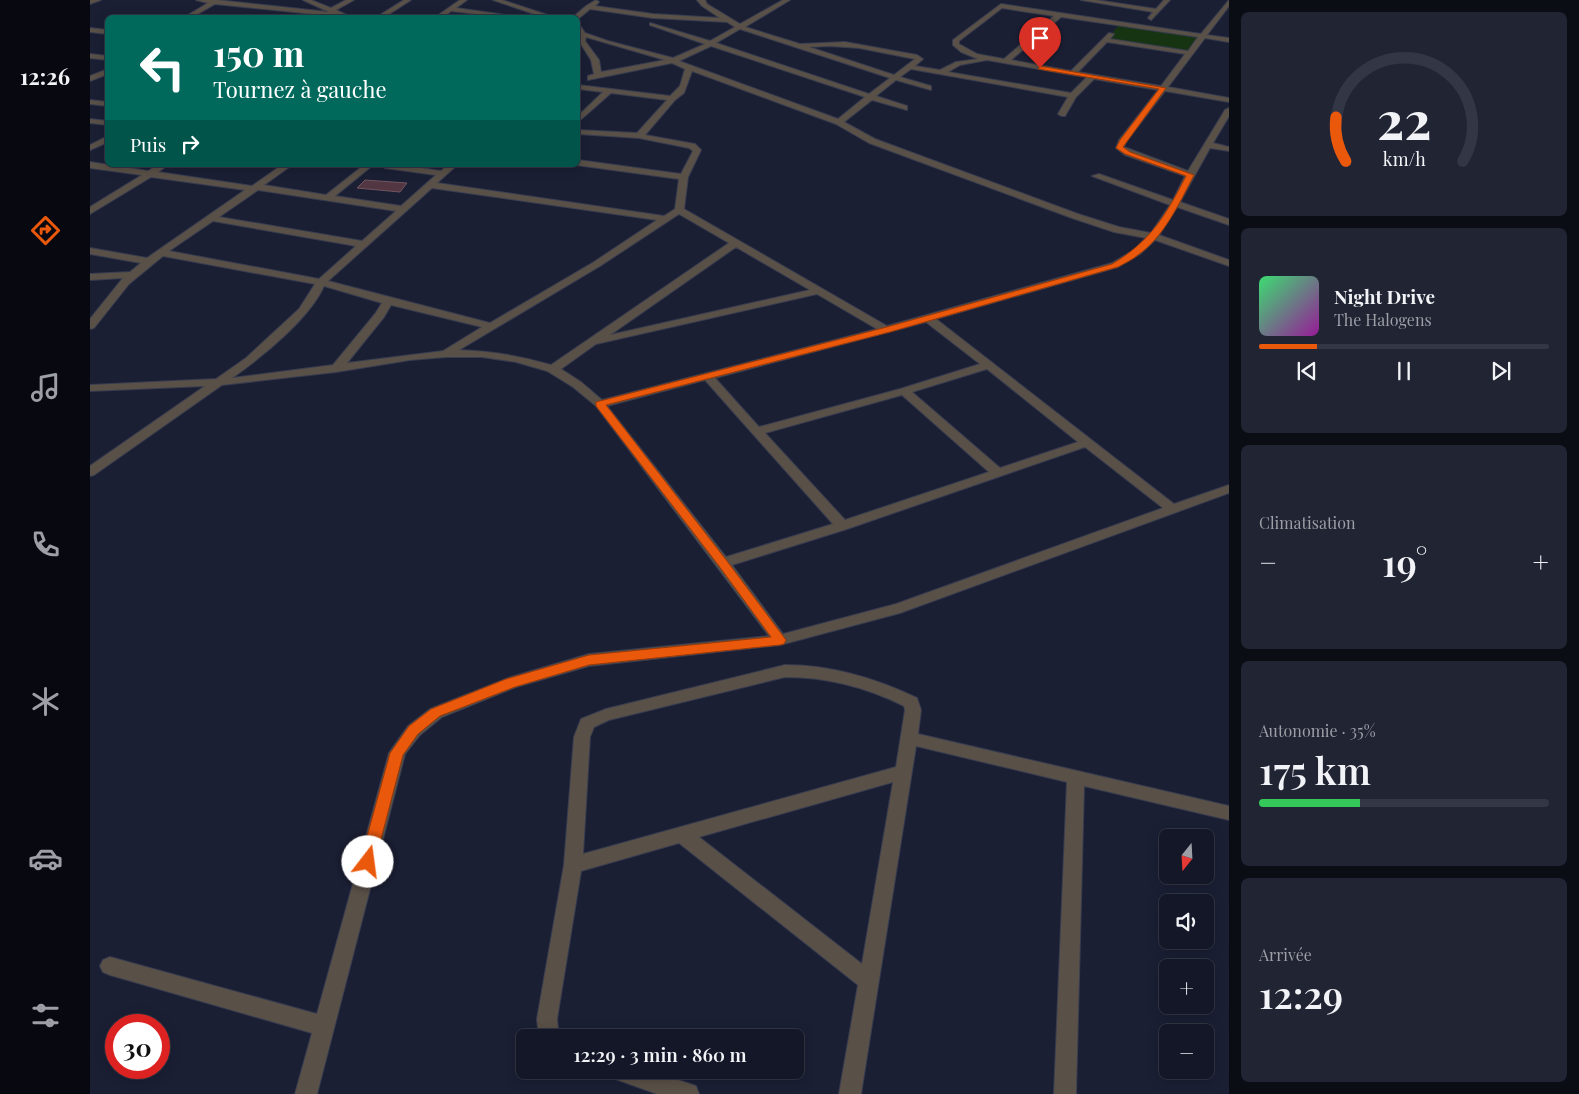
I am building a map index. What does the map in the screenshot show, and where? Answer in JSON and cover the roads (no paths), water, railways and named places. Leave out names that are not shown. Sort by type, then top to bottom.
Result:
[{"type":"street","points":[[90,2],[98,0]]},
{"type":"street","points":[[199,0],[333,14],[351,0]]},
{"type":"street","points":[[284,9],[304,0],[333,14]]},
{"type":"street","points":[[383,15],[408,0]]},
{"type":"street","points":[[442,15],[464,0]]},
{"type":"street","points":[[496,0],[544,15]]},
{"type":"street","points":[[579,15],[600,0]]},
{"type":"street","points":[[587,79],[598,75],[675,60],[710,44],[787,0]]},
{"type":"street","points":[[1084,0],[1157,11]]},
{"type":"street","points":[[1143,27],[1167,0]]},
{"type":"street","points":[[191,15],[216,1]]},
{"type":"street","points":[[705,1],[704,5],[740,27],[928,88]]},
{"type":"street","points":[[1190,175],[1128,153],[1120,148],[1122,142],[1163,88],[1203,36],[1226,10],[1229,2]]},
{"type":"street","points":[[504,15],[528,4]]},
{"type":"street","points":[[1229,40],[1001,6],[956,40],[956,45],[975,56],[1229,100]]},
{"type":"street","points":[[588,7],[675,18],[729,20]]},
{"type":"street","points":[[449,10],[493,15]]},
{"type":"street","points":[[1006,61],[1059,15]]},
{"type":"street","points":[[1073,72],[1120,23]]},
{"type":"street","points":[[652,24],[904,108]]},
{"type":"street","points":[[580,29],[583,34],[611,44],[675,60],[689,68],[839,122],[872,141],[1075,216],[1117,230],[1153,236],[1229,263]]},
{"type":"street","points":[[90,30],[105,32]]},
{"type":"street","points":[[583,34],[582,41],[595,60],[598,75]]},
{"type":"street","points":[[1105,40],[1190,54]]},
{"type":"street","points":[[798,46],[822,42],[836,43],[872,48],[920,59],[839,122]]},
{"type":"street","points":[[90,56],[105,58]]},
{"type":"street","points":[[942,72],[958,63],[997,60]]},
{"type":"street","points":[[910,67],[1073,96]]},
{"type":"street","points":[[639,136],[684,86],[689,68]]},
{"type":"street","points":[[90,79],[94,75]]},
{"type":"street","points":[[1062,114],[1073,96],[1093,76]]},
{"type":"street","points":[[580,87],[672,98]]},
{"type":"street","points":[[580,118],[610,90]]},
{"type":"street","points":[[92,102],[105,96]]},
{"type":"street","points":[[92,102],[105,104]]},
{"type":"street","points":[[600,404],[886,330],[1115,266],[1137,252],[1153,236],[1175,204],[1208,145],[1226,123],[1229,110]]},
{"type":"street","points":[[90,120],[105,122]]},
{"type":"street","points":[[445,354],[597,264],[678,210],[684,177],[697,150],[683,143],[639,136],[580,132]]},
{"type":"street","points":[[90,148],[103,144]]},
{"type":"street","points":[[1208,145],[1229,149]]},
{"type":"street","points":[[580,163],[684,177]]},
{"type":"street","points":[[90,165],[403,209]]},
{"type":"street","points":[[92,208],[161,167]]},
{"type":"street","points":[[90,326],[125,282],[149,261],[285,167]]},
{"type":"street","points":[[328,198],[367,167]]},
{"type":"street","points":[[397,167],[443,174]]},
{"type":"street","points":[[90,472],[250,360],[303,311],[316,293],[321,282],[451,167]]},
{"type":"street","points":[[1096,176],[1229,222]]},
{"type":"street","points":[[431,185],[666,219]]},
{"type":"street","points":[[678,210],[886,330]]},
{"type":"street","points":[[212,218],[364,244]]},
{"type":"street","points":[[552,370],[735,243]]},
{"type":"street","points":[[90,251],[149,261]]},
{"type":"street","points":[[162,253],[321,282],[388,301],[490,326]]},
{"type":"street","points":[[90,277],[133,275]]},
{"type":"street","points":[[592,342],[819,291]]},
{"type":"street","points":[[336,369],[380,315],[388,301]]},
{"type":"street","points":[[928,318],[1172,509]]},
{"type":"street","points":[[90,388],[266,378],[336,369],[388,359],[445,354],[512,358],[552,370],[581,386],[600,404],[780,640]]},
{"type":"street","points":[[757,430],[904,391],[988,366]]},
{"type":"street","points":[[707,376],[842,526]]},
{"type":"street","points":[[904,391],[998,473]]},
{"type":"street","points":[[723,563],[842,526],[1086,443]]},
{"type":"street","points":[[306,1094],[397,753],[414,730],[426,719],[436,713],[511,683],[589,660],[780,640],[900,608],[1229,489]]},
{"type":"street","points":[[548,1029],[547,1019],[573,865],[582,737],[587,723],[606,715],[785,671],[806,670],[820,672],[893,692],[911,702],[913,710],[850,1094]]},
{"type":"street","points":[[909,738],[1229,813]]},
{"type":"street","points":[[573,865],[903,772]]},
{"type":"street","points":[[1065,1094],[1076,778]]},
{"type":"street","points":[[683,835],[869,982]]},
{"type":"street","points":[[110,966],[324,1026]]},
{"type":"street","points":[[644,1079],[688,1094]]}]
